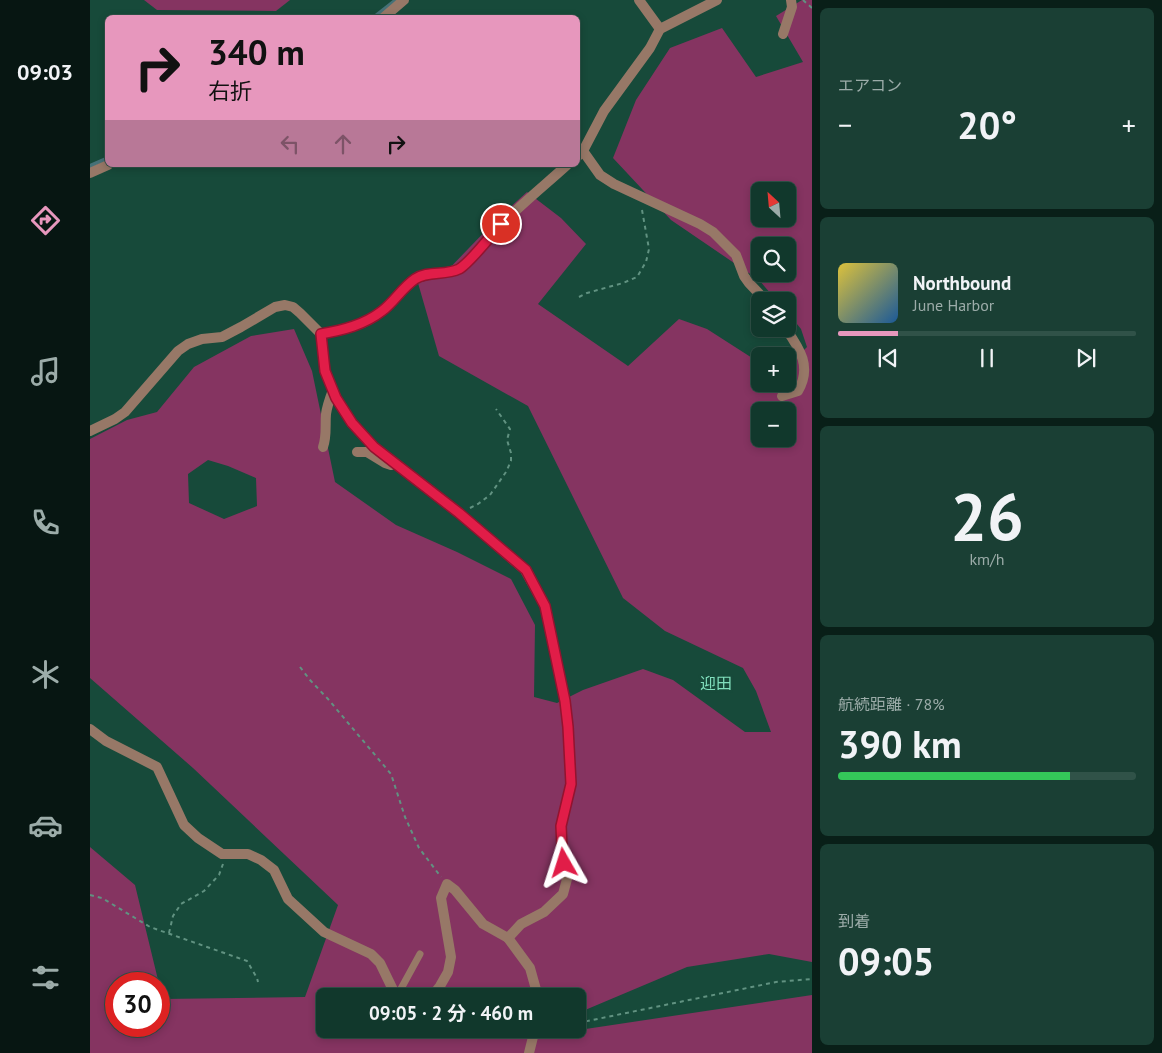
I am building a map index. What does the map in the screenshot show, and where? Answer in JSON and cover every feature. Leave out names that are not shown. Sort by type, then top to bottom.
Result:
[{"type":"street","points":[[386,15],[404,0]]},
{"type":"street","points":[[639,0],[660,29]]},
{"type":"street","points":[[717,0],[660,29],[650,48],[604,111],[580,153],[600,175],[614,184],[700,224],[713,232],[736,255],[744,276],[758,292]]},
{"type":"street","points":[[783,34],[792,7],[791,0]]},
{"type":"street","points":[[90,173],[105,166]]},
{"type":"street","points":[[321,334],[340,331],[362,324],[382,311],[413,280],[423,274],[451,271],[460,268],[501,224],[565,167]]},
{"type":"street","points":[[90,431],[125,412],[178,351],[188,344],[202,339],[222,337],[241,328],[275,307],[285,305],[293,307],[321,334],[325,371],[336,398],[352,423],[374,447],[459,513],[526,570],[545,606],[565,701],[571,784],[561,826],[567,879],[563,894],[544,912],[521,924],[508,938]]},
{"type":"street","points":[[782,396],[798,391],[805,370],[801,353],[791,337]]},
{"type":"street","points":[[323,447],[326,439],[326,411],[333,390]]},
{"type":"street","points":[[357,452],[367,452],[385,463],[399,467]]},
{"type":"street","points":[[90,729],[106,741],[156,767],[184,825],[198,838],[224,854],[248,854],[262,860],[274,870],[288,899],[324,932],[371,954],[380,963],[393,988]]},
{"type":"street","points":[[438,988],[448,972],[451,957],[441,898],[447,884],[455,890],[483,924],[508,938],[530,968],[536,988]]},
{"type":"street","points":[[529,1053],[533,1038]]},
{"type":"lane","points":[[401,988],[420,954]]},
{"type":"path","points":[[803,0],[812,8]]},
{"type":"path","points":[[579,297],[637,277],[646,262],[649,249],[639,196]]},
{"type":"path","points":[[459,513],[478,504],[490,495],[506,472],[511,461],[507,440],[510,429],[496,409]]},
{"type":"path","points":[[300,667],[391,774],[405,817],[418,848],[447,884]]},
{"type":"path","points":[[168,933],[173,916],[181,904],[204,891],[219,875],[224,867],[224,854]]},
{"type":"path","points":[[90,896],[102,898],[150,927],[247,961],[258,982]]},
{"type":"path","points":[[586,1021],[776,982],[812,979]]},
{"type":"shaded area","points":[[144,0],[290,0],[276,11],[157,10]]},
{"type":"shaded area","points":[[802,0],[812,0],[812,962],[769,954],[687,967],[586,1010],[586,988],[316,988],[316,1038],[586,1038],[586,1029],[812,995],[812,1053],[90,1053],[90,847],[135,885],[156,972],[105,972],[105,1037],[170,1037],[170,999],[305,997],[338,905],[193,768],[90,678],[90,439],[127,420],[157,412],[194,367],[251,336],[294,329],[312,371],[335,482],[396,525],[511,579],[535,625],[534,697],[557,703],[583,690],[643,669],[673,680],[745,732],[771,732],[756,691],[743,668],[665,631],[623,598],[528,406],[439,356],[418,283],[442,276],[496,220],[527,192],[561,218],[586,244],[538,304],[628,366],[679,319],[707,329],[751,357],[751,392],[796,392],[796,358],[807,347],[801,329],[796,323],[796,292],[769,292],[761,282],[796,282],[796,237],[751,237],[751,275],[671,220],[613,158],[636,100],[670,48],[722,28],[756,77],[803,62],[776,16]],"holes":[[[208,460],[256,478],[257,506],[224,519],[189,503],[188,474]]]},
{"type":"waterway","points":[[377,15],[396,0]]},
{"type":"waterway","points":[[90,166],[105,159]]},
{"type":"district","name":"迎田","points":[[716,683]]},
{"type":"route","points":[[501,224],[460,268],[451,271],[423,274],[413,280],[382,311],[362,324],[340,331],[321,334],[325,371],[336,398],[352,423],[374,447],[459,513],[526,570],[545,606],[565,701],[568,727],[571,784],[561,826],[564,863]]}]
